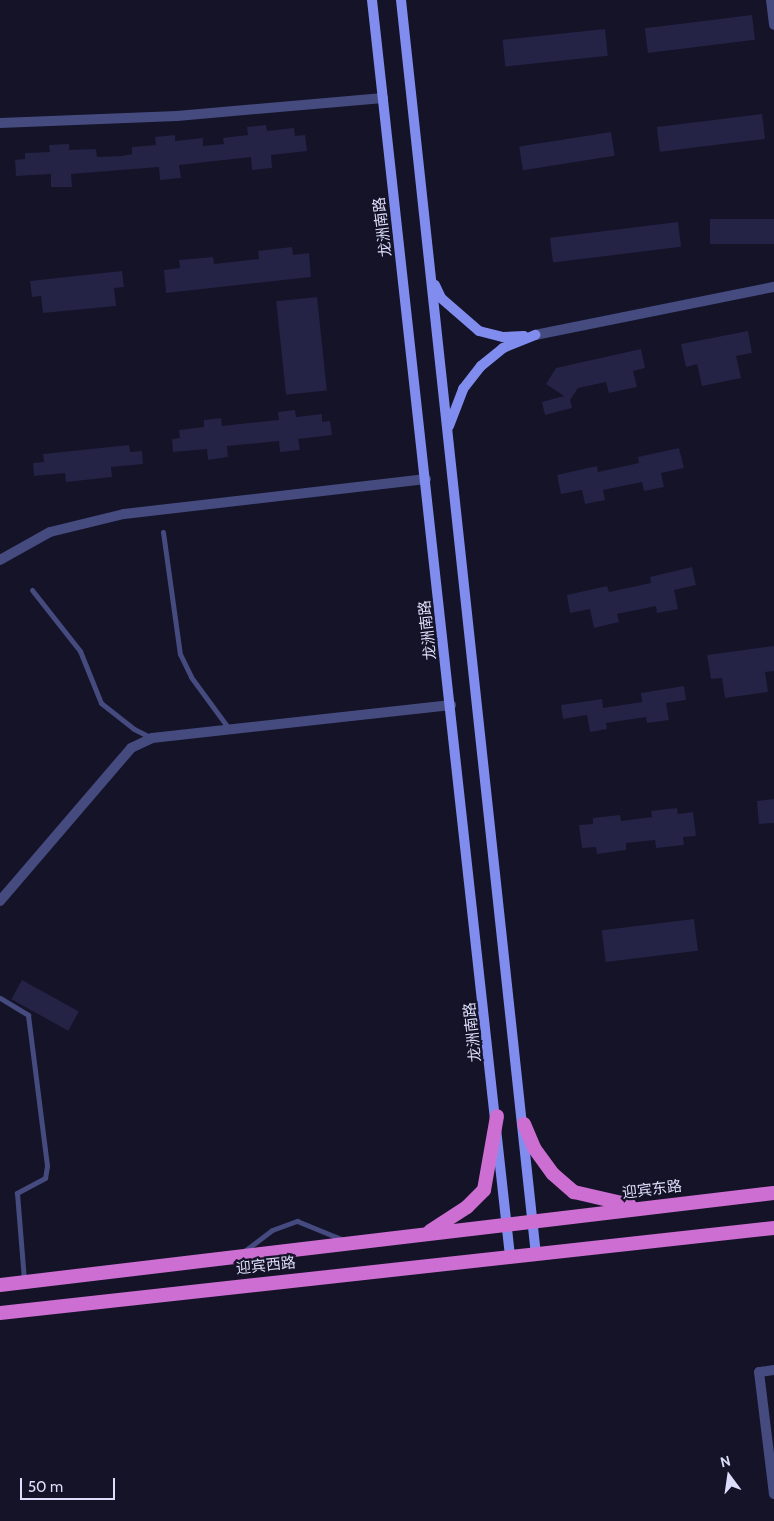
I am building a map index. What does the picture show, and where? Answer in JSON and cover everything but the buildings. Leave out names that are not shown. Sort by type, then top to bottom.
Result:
[{"type":"highway","points":[[415,1237],[445,1224],[484,1190],[497,1116]]},
{"type":"highway","points":[[524,1124],[534,1148],[553,1174],[574,1192],[643,1207]]},
{"type":"highway","name":"迎宾东路","points":[[534,1223],[643,1207],[774,1194]]},
{"type":"highway","name":"迎宾西路","points":[[0,1286],[534,1223]]},
{"type":"highway","points":[[536,1254],[774,1228]]},
{"type":"highway","name":"迎宾西路","points":[[0,1313],[536,1254]]},
{"type":"main road","name":"龙洲南路","points":[[372,0],[497,1116],[510,1256]]},
{"type":"main road","points":[[401,0],[524,1124],[536,1254]]},
{"type":"main road","points":[[431,279],[441,298],[462,319],[479,331],[503,337],[535,335]]},
{"type":"main road","points":[[448,429],[463,390],[481,366],[503,348],[535,335]]},
{"type":"street","points":[[771,0],[774,25]]},
{"type":"street","points":[[0,124],[177,116],[383,98]]},
{"type":"street","points":[[535,335],[774,287]]},
{"type":"street","points":[[0,560],[50,532],[124,514],[426,479]]},
{"type":"street","points":[[0,901],[131,748],[152,738],[451,705]]},
{"type":"street","points":[[774,1370],[759,1372],[774,1494]]},
{"type":"lane","points":[[162,532],[180,654],[191,677],[230,730]]},
{"type":"lane","points":[[32,590],[80,651],[101,704],[134,729],[152,738]]},
{"type":"lane","points":[[0,998],[28,1015],[47,1166],[45,1178],[17,1193],[25,1283]]},
{"type":"lane","points":[[234,1259],[272,1230],[297,1221],[354,1244]]}]
